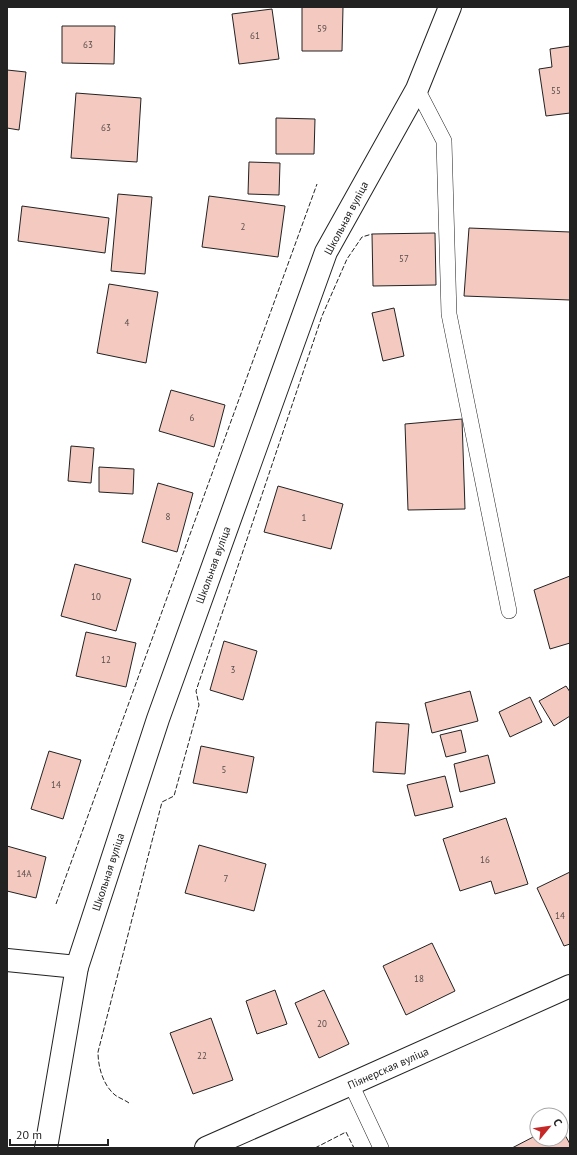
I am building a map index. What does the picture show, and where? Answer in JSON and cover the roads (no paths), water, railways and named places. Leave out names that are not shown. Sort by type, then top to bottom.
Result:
[{"type":"street","name":"Школьная вуліца","points":[[46,1148],[77,967],[158,719],[326,252],[417,90],[450,7]]},
{"type":"street","points":[[7,960],[77,967]]},
{"type":"street","name":"Піянерская вуліца","points":[[206,1148],[570,986]]},
{"type":"lane","points":[[417,90],[444,141],[449,314],[509,611]]},
{"type":"lane","points":[[351,1084],[381,1148]]}]
